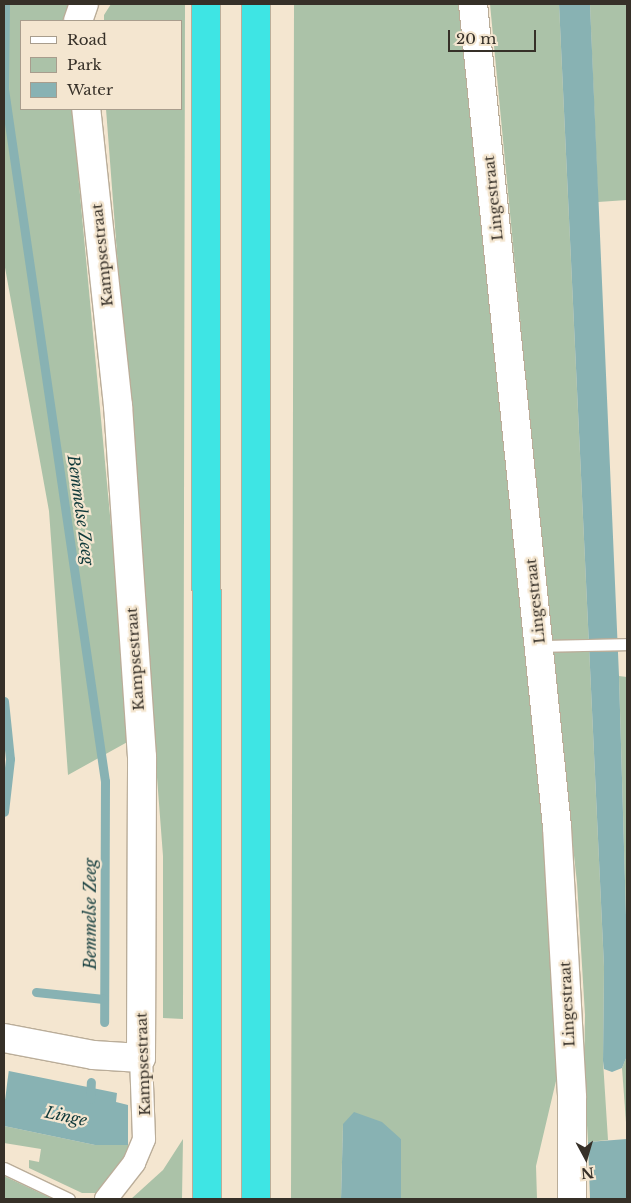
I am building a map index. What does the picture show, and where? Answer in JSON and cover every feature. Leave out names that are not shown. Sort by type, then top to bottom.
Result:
[{"type":"highway","points":[[206,4],[207,1199]]},
{"type":"highway","points":[[256,4],[256,1199]]},
{"type":"street","points":[[78,20],[84,4]]},
{"type":"street","name":"Lingestraat","points":[[473,4],[558,837],[572,1098],[572,1199]]},
{"type":"street","name":"Kampsestraat","points":[[86,110],[118,406],[142,757],[141,1058],[146,1124],[144,1139],[134,1163],[106,1199]]},
{"type":"street","points":[[4,1038],[93,1055],[141,1058]]},
{"type":"lane","points":[[539,646],[627,644]]},
{"type":"lane","points":[[4,1168],[69,1199]]},
{"type":"green space","points":[[4,4],[69,4],[66,20],[20,20],[20,110],[72,110],[131,740],[68,775],[49,511],[4,262]]},
{"type":"green space","points":[[111,4],[185,4],[183,1019],[163,1018],[163,856],[106,110],[182,110],[182,20],[104,20],[104,15]]},
{"type":"green space","points":[[294,4],[459,4],[490,277],[549,860],[560,1064],[536,1166],[537,1199],[401,1199],[401,1139],[343,1124],[341,1199],[291,1199]]},
{"type":"green space","points":[[490,4],[559,4],[604,967],[603,1061],[608,1140],[588,1142],[584,1074],[585,1015],[577,883],[552,653]]},
{"type":"green space","points":[[590,4],[627,4],[627,200],[598,202]]},
{"type":"green space","points":[[619,676],[627,677],[627,949]]},
{"type":"green space","points":[[627,1056],[627,1136],[622,1068]]},
{"type":"green space","points":[[4,1126],[95,1145],[128,1145],[128,1157],[103,1190],[96,1193],[82,1193],[29,1168],[29,1160],[39,1162],[41,1149],[4,1143]]},
{"type":"green space","points":[[183,1139],[182,1199],[131,1199],[163,1170]]},
{"type":"green space","points":[[4,1176],[53,1199],[4,1199]]},
{"type":"water","points":[[559,4],[590,4],[619,676],[627,949],[627,1056],[622,1068],[612,1072],[604,1069],[603,1061],[604,967]]},
{"type":"water","name":"Linge","points":[[4,1070],[117,1093],[116,1102],[128,1105],[128,1145],[95,1145],[4,1126]]},
{"type":"water","points":[[354,1112],[382,1122],[401,1139],[401,1199],[341,1199],[343,1124]]},
{"type":"water","points":[[627,1139],[627,1199],[590,1198],[588,1142]]},
{"type":"pier","points":[[4,1068],[9,1069],[4,1108]]},
{"type":"waterway","name":"Bemmelse Zeeg","points":[[5,4],[4,89],[105,781],[104,1022]]},
{"type":"waterway","points":[[4,701],[10,759],[4,812]]},
{"type":"waterway","points":[[36,992],[104,999]]},
{"type":"waterway","name":"Bemmelse Zeeg","points":[[90,1099],[91,1082]]}]
